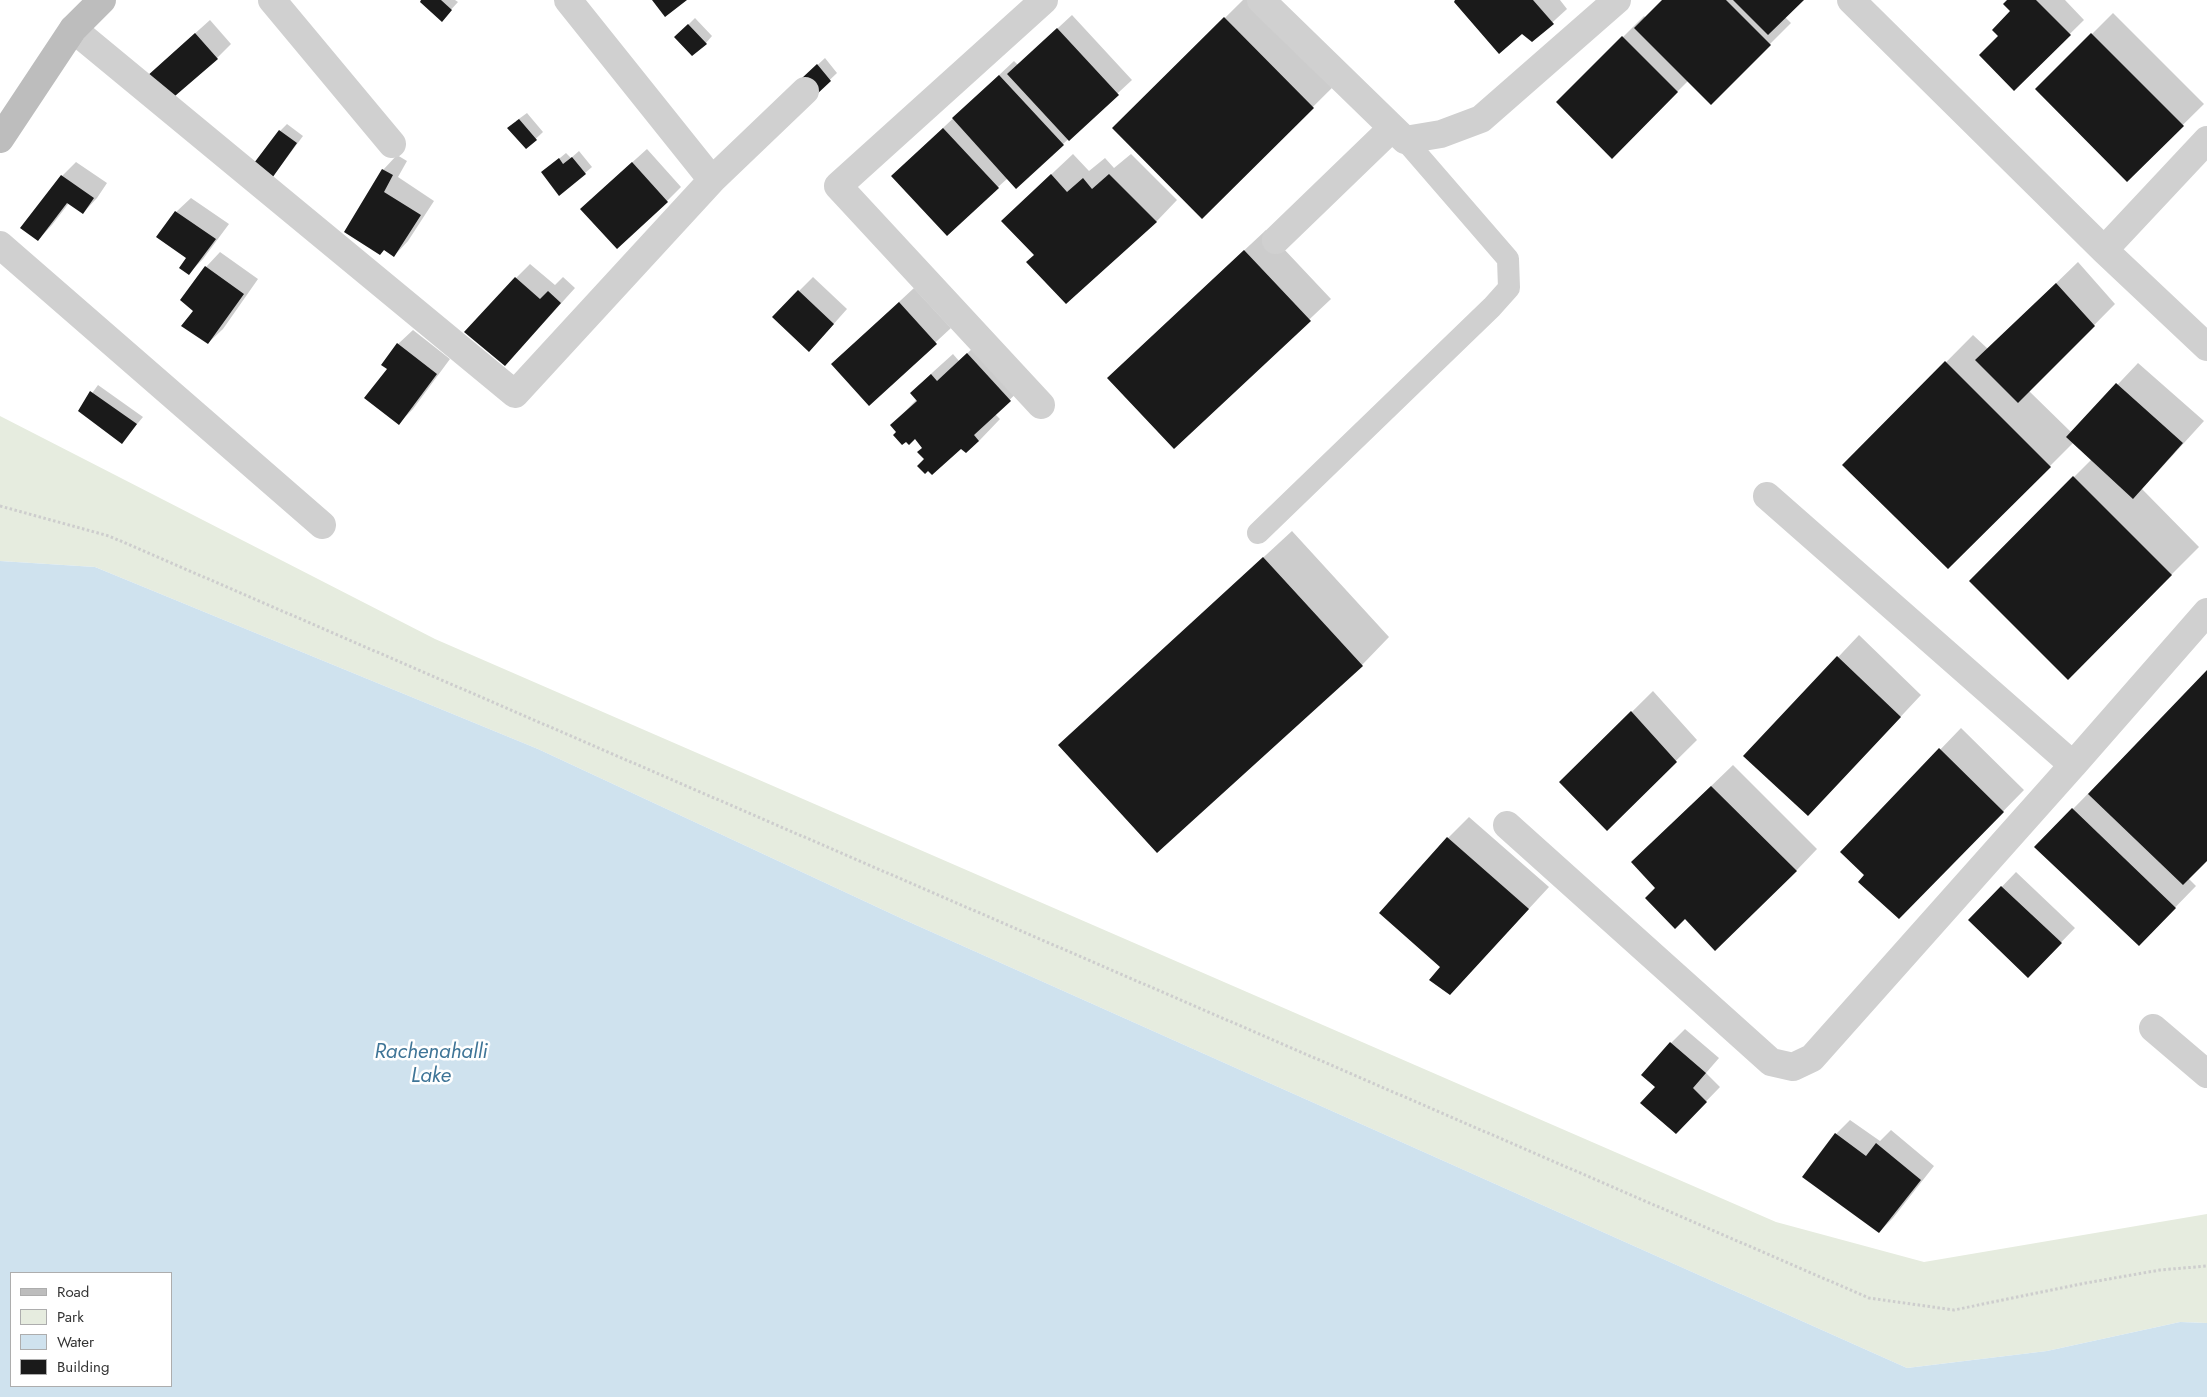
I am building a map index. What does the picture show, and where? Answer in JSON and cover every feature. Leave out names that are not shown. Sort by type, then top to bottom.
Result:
[{"type":"street","points":[[0,139],[73,28],[102,0]]},
{"type":"street","points":[[272,0],[392,144]]},
{"type":"street","points":[[568,0],[712,180]]},
{"type":"street","points":[[1041,405],[838,186],[1044,0]]},
{"type":"street","points":[[1260,0],[1399,134]]},
{"type":"street","points":[[1276,240],[1399,134],[1440,134],[1481,118],[1617,0]]},
{"type":"street","points":[[1851,0],[2104,250],[2207,347]]},
{"type":"street","points":[[73,28],[515,394],[712,180],[804,91]]},
{"type":"street","points":[[2104,250],[2207,140]]},
{"type":"street","points":[[0,245],[322,526]]},
{"type":"street","points":[[1767,496],[2073,766]]},
{"type":"street","points":[[1507,825],[1771,1062],[1793,1067],[1812,1058],[2073,766],[2207,612]]},
{"type":"street","points":[[2153,1028],[2207,1074]]},
{"type":"lane","points":[[1258,533],[1509,288],[1508,260],[1399,134]]},
{"type":"path","points":[[0,506],[109,536],[1869,1298],[1954,1310],[2114,1278],[2160,1270],[2207,1266]]},
{"type":"green space","points":[[0,416],[435,639],[1776,1222],[1924,1262],[2207,1214],[2207,1323],[2180,1322],[2047,1351],[1907,1368],[907,921],[538,749],[95,567],[0,561]]},
{"type":"water","name":"Rachenahalli Lake","points":[[0,561],[95,567],[538,749],[907,921],[1907,1368],[2047,1351],[2180,1322],[2207,1323],[2207,1397],[0,1397]]},
{"type":"building","points":[[421,0],[441,0],[452,10],[442,22],[420,2]]},
{"type":"building","points":[[652,0],[687,0],[665,17]]},
{"type":"building","points":[[1455,0],[1533,0],[1554,24],[1532,42],[1522,34],[1499,54],[1454,2]]},
{"type":"building","points":[[1662,0],[1726,0],[1771,45],[1711,105],[1634,28]]},
{"type":"building","points":[[1733,0],[1804,0],[1768,35]]},
{"type":"building","points":[[2007,0],[2036,0],[2071,35],[2014,91],[1979,55],[1998,36],[1992,30],[2010,11],[2003,4]]},
{"type":"building","points":[[1224,17],[1314,108],[1202,219],[1112,128]]},
{"type":"building","points":[[688,24],[707,44],[692,56],[674,37]]},
{"type":"building","points":[[1057,28],[1119,95],[1069,141],[1007,74]]},
{"type":"building","points":[[195,33],[218,59],[168,102],[146,77]]},
{"type":"building","points":[[2091,33],[2184,126],[2127,182],[2035,89]]},
{"type":"building","points":[[1622,36],[1678,92],[1612,159],[1556,102]]},
{"type":"building","points":[[817,64],[831,81],[816,95],[802,78]]},
{"type":"building","points":[[999,75],[1064,145],[1016,189],[952,118]]},
{"type":"building","points":[[519,119],[537,140],[526,149],[507,128]]},
{"type":"building","points":[[943,128],[999,188],[947,236],[891,176]]},
{"type":"building","points":[[279,130],[297,143],[270,181],[251,167]]},
{"type":"building","points":[[572,157],[586,174],[559,196],[541,172],[559,158],[563,164]]},
{"type":"building","points":[[632,162],[668,202],[617,249],[580,209]]},
{"type":"building","points":[[382,169],[393,175],[384,192],[421,215],[394,257],[384,250],[380,255],[344,232]]},
{"type":"building","points":[[1051,174],[1067,192],[1083,178],[1092,189],[1109,174],[1157,222],[1066,304],[1026,262],[1034,255],[1001,221]]},
{"type":"building","points":[[61,175],[94,198],[83,214],[67,203],[38,241],[20,228]]},
{"type":"building","points":[[175,211],[216,239],[189,275],[179,268],[186,258],[156,237]]},
{"type":"building","points":[[1244,250],[1311,321],[1174,449],[1107,378]]},
{"type":"building","points":[[205,266],[244,294],[208,344],[181,326],[193,311],[180,300]]},
{"type":"building","points":[[515,277],[540,299],[548,291],[561,303],[505,366],[464,332]]},
{"type":"building","points":[[2056,283],[2095,326],[2018,403],[1975,360]]},
{"type":"building","points":[[798,290],[834,324],[809,352],[772,317]]},
{"type":"building","points":[[899,302],[937,344],[869,406],[831,364]]},
{"type":"building","points":[[397,343],[437,374],[399,425],[364,398],[387,369],[381,365]]},
{"type":"building","points":[[967,353],[1011,401],[974,435],[979,441],[966,453],[961,449],[932,475],[928,471],[925,474],[917,466],[924,459],[917,452],[922,448],[915,439],[909,445],[906,442],[902,445],[893,435],[896,432],[890,425],[917,401],[910,393],[931,374],[937,381]]},
{"type":"building","points":[[1945,361],[2051,467],[1948,569],[1842,465]]},
{"type":"building","points":[[2116,383],[2183,443],[2133,499],[2066,437]]},
{"type":"building","points":[[90,391],[137,424],[122,444],[78,411]]},
{"type":"building","points":[[2073,476],[2172,575],[2068,680],[1969,581]]},
{"type":"building","points":[[1263,557],[1363,666],[1157,853],[1058,745]]},
{"type":"building","points":[[1837,656],[1901,717],[1808,816],[1743,756]]},
{"type":"building","points":[[2207,670],[2207,861],[2183,885],[2088,794]]},
{"type":"building","points":[[1631,711],[1677,762],[1607,831],[1559,782]]},
{"type":"building","points":[[1939,748],[2004,812],[1899,919],[1858,882],[1864,875],[1840,852]]},
{"type":"building","points":[[1711,786],[1797,871],[1715,951],[1685,919],[1675,929],[1645,898],[1655,888],[1631,862]]},
{"type":"building","points":[[2072,808],[2176,908],[2139,946],[2034,847]]},
{"type":"building","points":[[1447,837],[1529,909],[1450,995],[1429,980],[1440,967],[1379,913]]},
{"type":"building","points":[[2001,886],[2062,943],[2028,978],[1968,920]]},
{"type":"building","points":[[1670,1042],[1706,1073],[1693,1088],[1707,1102],[1676,1134],[1640,1103],[1655,1087],[1641,1075]]},
{"type":"building","points":[[1835,1133],[1866,1156],[1876,1143],[1921,1180],[1879,1233],[1802,1177]]}]
